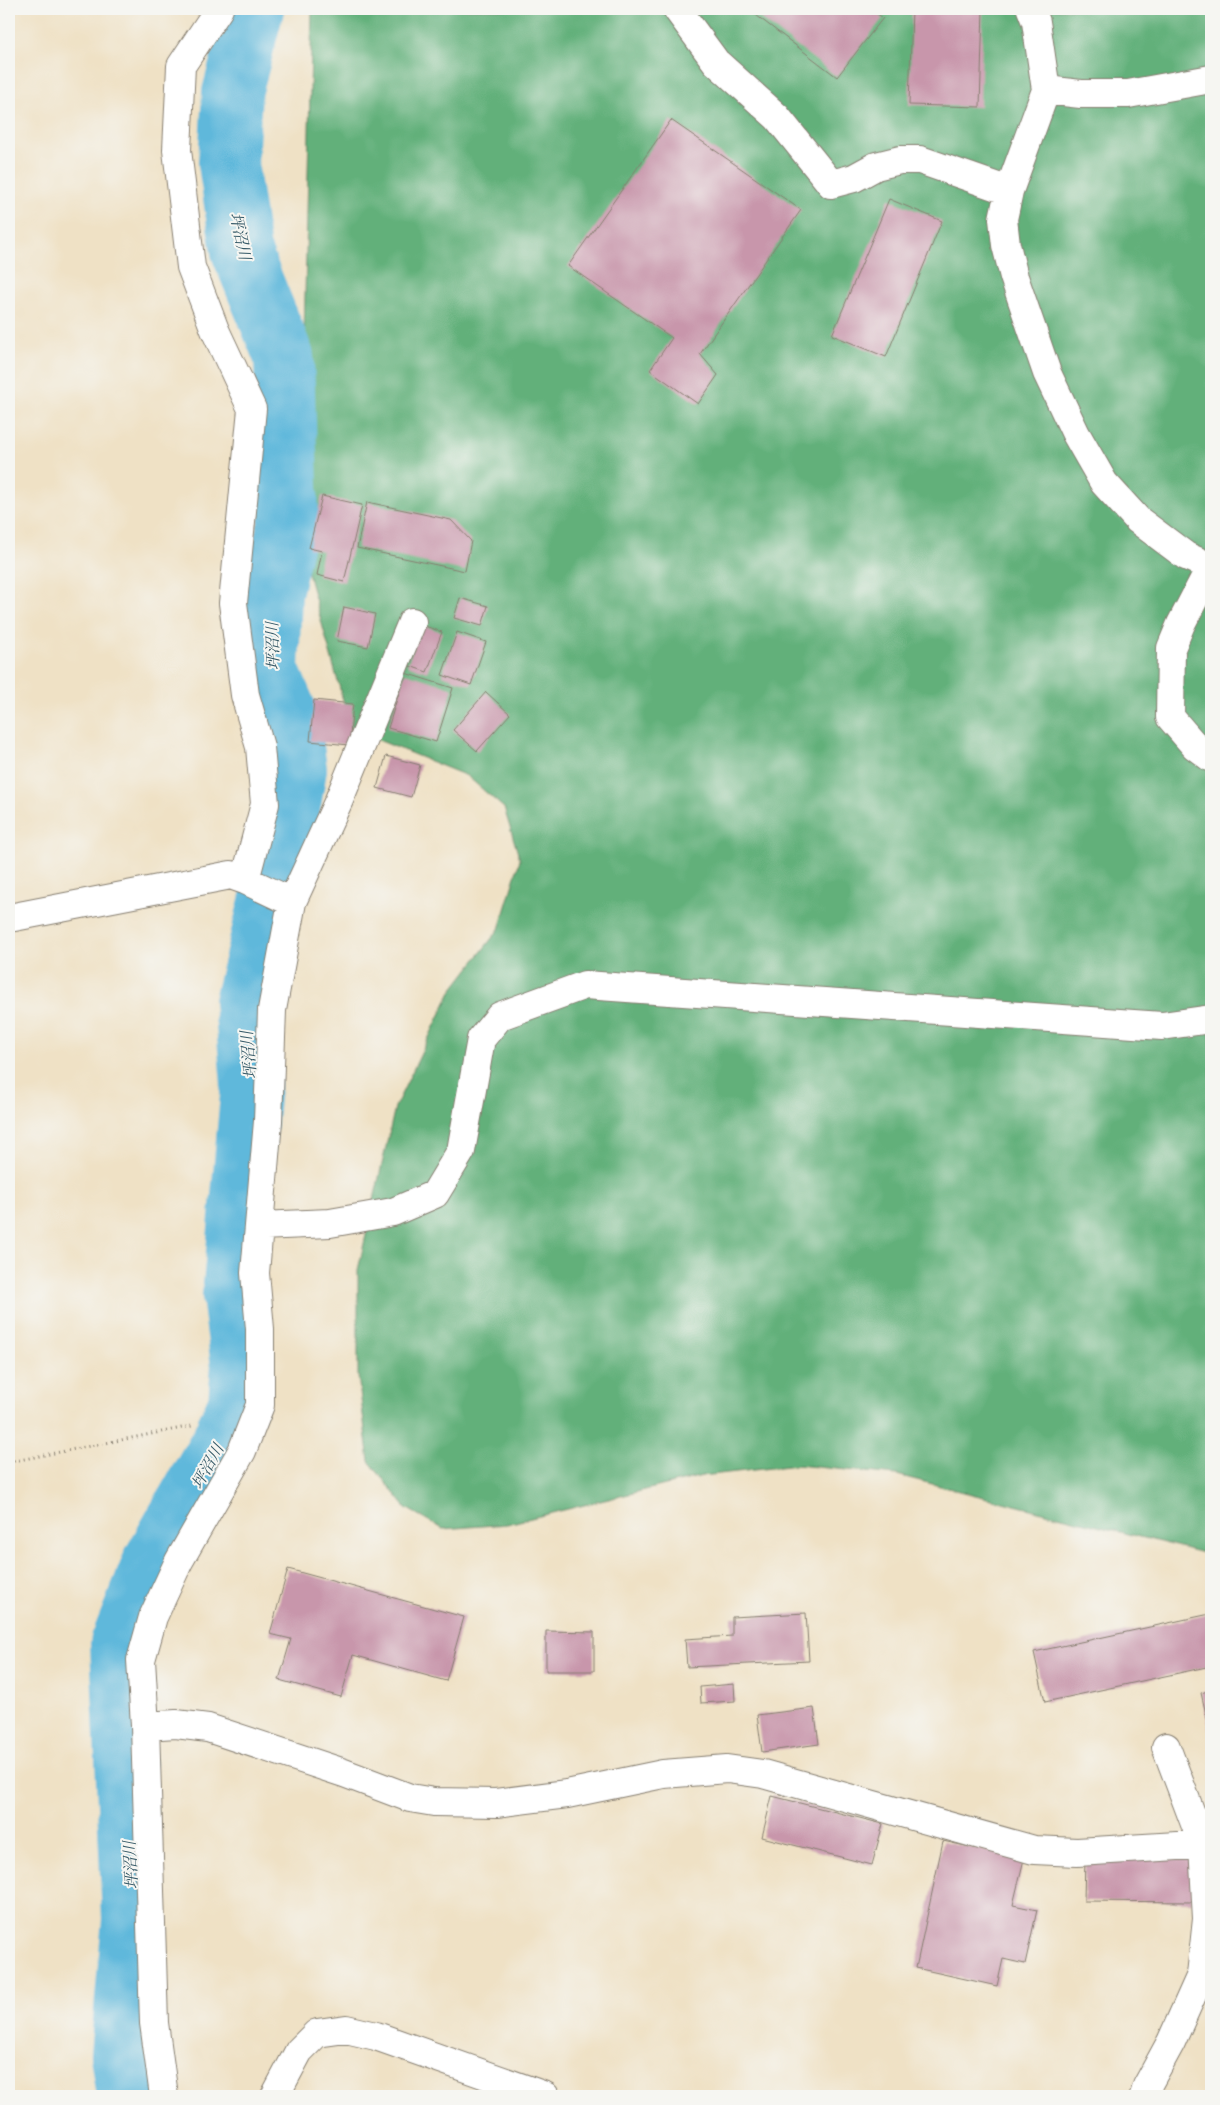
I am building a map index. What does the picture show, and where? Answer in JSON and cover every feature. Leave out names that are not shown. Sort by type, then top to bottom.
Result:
[{"type":"street","points":[[164,2096],[154,2023],[142,1660],[153,1617],[179,1561],[242,1451],[260,1405],[260,1329],[255,1273],[268,1120],[272,1010],[266,804],[260,747],[245,694],[233,603],[252,409],[215,330],[191,267],[177,150],[182,66],[219,9]]},
{"type":"street","points":[[677,9],[716,62],[777,117],[831,184],[854,178],[876,166],[900,160],[920,160],[1009,191]]},
{"type":"street","points":[[1031,9],[1036,22],[1046,90],[1009,191],[1004,219],[1006,245],[1014,277],[1047,373],[1076,434],[1104,483],[1138,520],[1186,556],[1210,567],[1181,624],[1172,648],[1170,717],[1195,746],[1211,758]]},
{"type":"street","points":[[1046,90],[1081,94],[1128,94],[1211,79]]},
{"type":"street","points":[[270,891],[340,800],[412,622]]},
{"type":"street","points":[[9,918],[231,875],[270,891]]},
{"type":"street","points":[[260,1226],[330,1223],[393,1212],[435,1194],[461,1151],[481,1039],[500,1016],[585,985],[1162,1026],[1211,1019]]},
{"type":"street","points":[[145,1726],[176,1724],[208,1728],[344,1773],[410,1798],[434,1802],[496,1803],[567,1794],[663,1774],[727,1769],[763,1774],[1034,1850],[1077,1852],[1207,1844]]},
{"type":"street","points":[[1144,2096],[1147,2086],[1171,2042],[1202,1975],[1207,1919],[1207,1844],[1166,1747]]},
{"type":"street","points":[[275,2096],[298,2052],[317,2033],[346,2029],[376,2036],[545,2096]]},
{"type":"path","points":[[9,1462],[192,1426]]},
{"type":"green space","points":[[312,9],[1211,9],[1211,1555],[897,1475],[797,1465],[702,1476],[507,1524],[443,1529],[406,1508],[369,1461],[358,1376],[358,1270],[395,1107],[452,990],[499,929],[520,860],[504,808],[467,776],[351,729],[303,555],[302,417]]},
{"type":"building","points":[[748,9],[871,9],[883,18],[837,77]]},
{"type":"building","points":[[912,9],[983,9],[980,107],[909,105]]},
{"type":"building","points":[[671,120],[801,210],[700,354],[718,375],[698,404],[650,370],[672,338],[568,266]]},
{"type":"building","points":[[889,199],[942,221],[886,357],[832,335]]},
{"type":"building","points":[[322,496],[362,505],[344,582],[317,575],[322,551],[309,548]]},
{"type":"building","points":[[367,502],[451,520],[471,541],[465,571],[357,548]]},
{"type":"building","points":[[460,598],[488,606],[482,626],[454,618]]},
{"type":"building","points":[[344,607],[375,614],[368,647],[337,641]]},
{"type":"building","points":[[422,625],[442,632],[427,672],[407,665]]},
{"type":"building","points":[[457,632],[486,642],[471,685],[442,675]]},
{"type":"building","points":[[405,673],[453,688],[436,742],[388,728]]},
{"type":"building","points":[[486,692],[510,714],[477,751],[453,730]]},
{"type":"building","points":[[314,700],[353,704],[349,745],[310,741]]},
{"type":"building","points":[[386,756],[420,765],[411,797],[377,788]]},
{"type":"building","points":[[288,1569],[464,1617],[446,1681],[353,1655],[341,1697],[279,1680],[291,1639],[270,1634]]},
{"type":"building","points":[[806,1613],[809,1661],[687,1667],[685,1639],[732,1636],[732,1617]]},
{"type":"building","points":[[1210,1614],[1211,1666],[1045,1702],[1034,1652]]},
{"type":"building","points":[[546,1631],[594,1632],[594,1671],[546,1671]]},
{"type":"building","points":[[734,1684],[735,1701],[701,1703],[700,1687]]},
{"type":"building","points":[[1211,1690],[1211,1731],[1210,1731],[1201,1693]]},
{"type":"building","points":[[814,1708],[819,1744],[762,1752],[757,1715]]},
{"type":"building","points":[[772,1796],[883,1824],[872,1865],[762,1837]]},
{"type":"building","points":[[943,1841],[1024,1859],[1013,1905],[1037,1910],[1025,1964],[1003,1959],[997,1986],[916,1968]]},
{"type":"building","points":[[1085,1857],[1193,1859],[1192,1902],[1084,1901]]},
{"type":"waterway","name":"坪沼川","points":[[126,2096],[120,2055],[132,1920],[120,1644],[153,1561],[220,1443],[238,1403],[241,1365],[232,1296],[251,1084],[244,1002],[285,839],[297,769],[290,719],[269,670],[272,593],[289,520],[284,357],[241,251],[228,163],[232,93],[254,9]]}]
